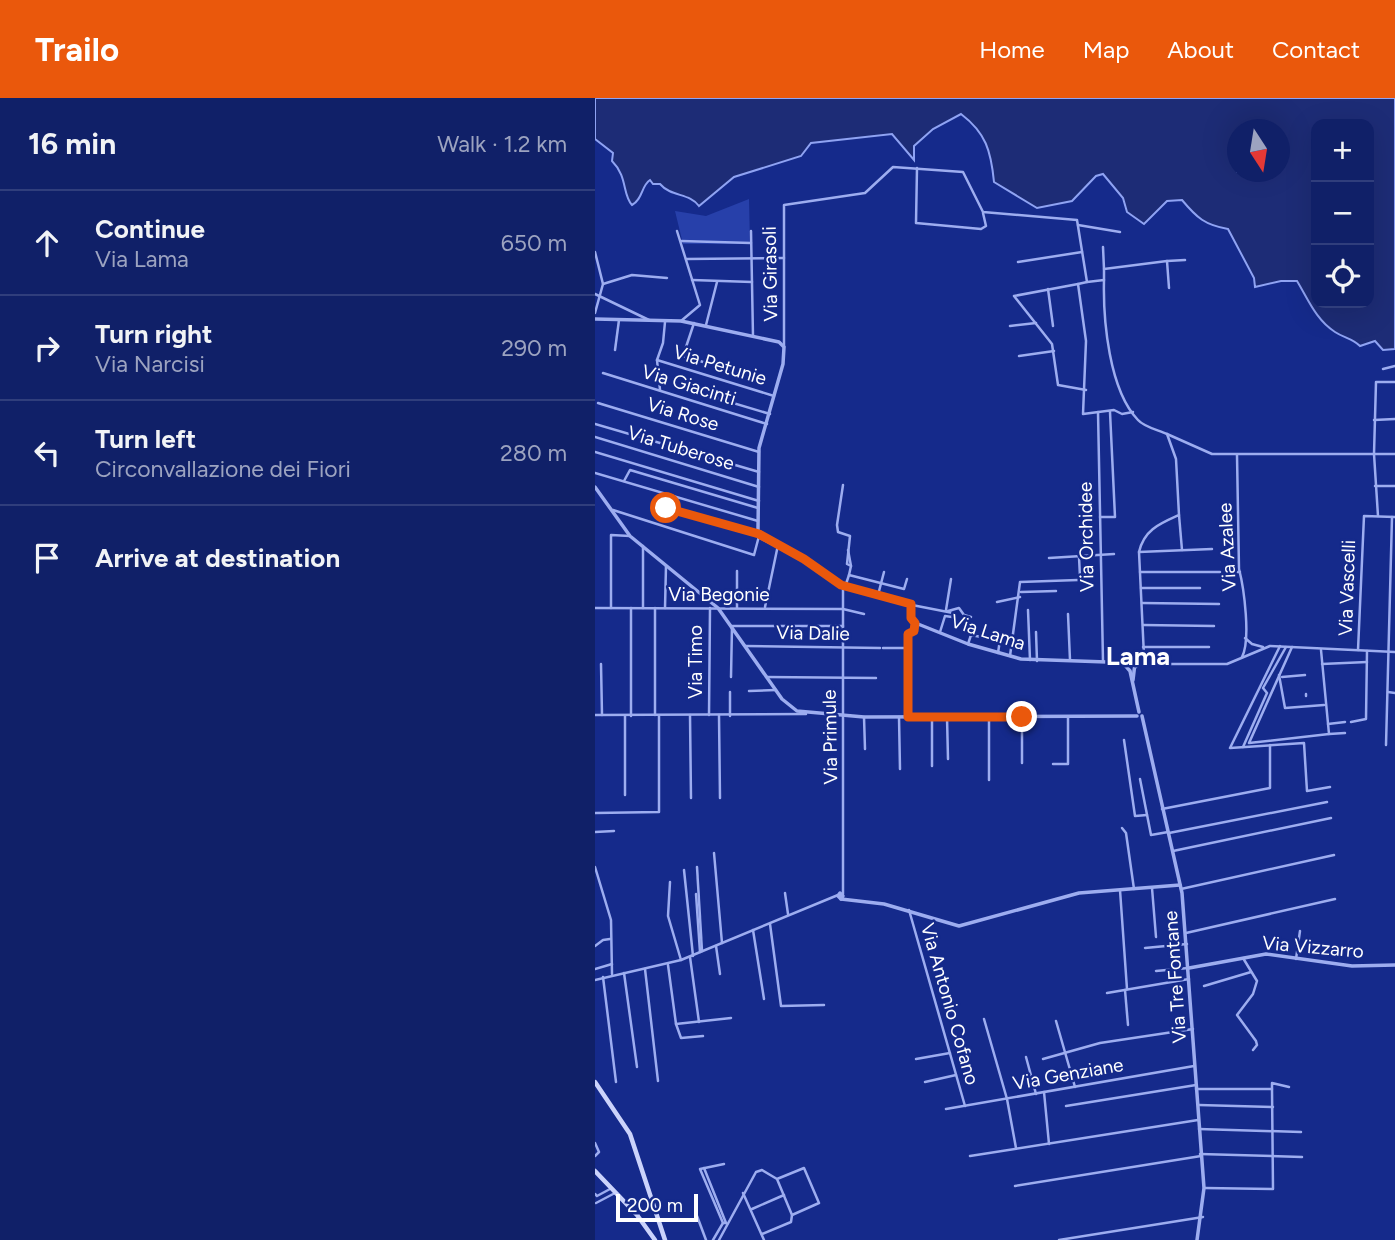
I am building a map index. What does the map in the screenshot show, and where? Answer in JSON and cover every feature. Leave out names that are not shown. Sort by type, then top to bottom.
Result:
[{"type":"main road","points":[[595,1082],[630,1134],[665,1240]]},
{"type":"main road","points":[[595,1171],[655,1240]]},
{"type":"street","name":"Via Girasoli","points":[[784,347],[784,205],[865,193],[893,167],[963,172],[983,212]]},
{"type":"street","points":[[917,168],[916,223],[981,229],[986,226],[983,212],[1076,219],[1087,282]]},
{"type":"street","points":[[1078,225],[1120,232]]},
{"type":"street","points":[[677,231],[700,305],[681,321]]},
{"type":"street","points":[[751,231],[753,336]]},
{"type":"street","points":[[681,242],[751,243]]},
{"type":"street","points":[[1103,247],[1108,338],[1120,389],[1139,422],[1212,454],[1395,454]]},
{"type":"street","points":[[595,252],[603,284],[597,295],[595,313]]},
{"type":"street","points":[[1018,262],[1082,252]]},
{"type":"street","points":[[686,259],[784,258]]},
{"type":"street","points":[[1104,269],[1185,260]]},
{"type":"street","points":[[1167,261],[1169,288]]},
{"type":"street","points":[[603,284],[632,275],[667,278]]},
{"type":"street","points":[[692,280],[752,282]]},
{"type":"street","points":[[1086,390],[1058,385],[1054,351],[1014,296],[1104,280]]},
{"type":"street","points":[[706,325],[717,282]]},
{"type":"street","points":[[1078,284],[1086,341],[1083,414],[1133,412]]},
{"type":"street","points":[[1048,289],[1053,326]]},
{"type":"street","points":[[597,295],[649,320]]},
{"type":"street","points":[[595,319],[681,321],[779,342],[784,347],[760,452],[759,535],[754,555],[610,509]]},
{"type":"street","points":[[615,350],[619,320]]},
{"type":"street","points":[[660,390],[657,360],[663,343],[665,321]]},
{"type":"street","points":[[694,323],[683,356],[730,370]]},
{"type":"street","points":[[1010,326],[1036,323]]},
{"type":"street","points":[[1019,356],[1054,351]]},
{"type":"street","name":"Via Petunie","points":[[657,360],[774,396]]},
{"type":"street","points":[[1384,369],[1395,366]]},
{"type":"street","name":"Via Giacinti","points":[[603,373],[767,424]]},
{"type":"street","points":[[1387,745],[1394,517],[1378,516],[1374,420],[1376,382],[1395,382]]},
{"type":"street","points":[[693,391],[770,414]]},
{"type":"street","name":"Via Rose","points":[[598,403],[760,452]]},
{"type":"street","points":[[1100,517],[1115,517],[1110,411]]},
{"type":"street","name":"Via Orchidee","points":[[1098,412],[1103,662]]},
{"type":"street","points":[[1374,420],[1395,419]]},
{"type":"street","points":[[595,424],[759,472]]},
{"type":"street","points":[[1167,434],[1176,460],[1182,550]]},
{"type":"street","name":"Via Tuberose","points":[[595,437],[759,487]]},
{"type":"street","points":[[595,453],[759,501]]},
{"type":"street","name":"Via Azalee","points":[[1237,455],[1240,572],[1244,585],[1245,650],[1241,658]]},
{"type":"street","points":[[624,481],[630,470],[759,508]]},
{"type":"street","points":[[595,473],[758,521]]},
{"type":"street","name":"Via Primule","points":[[842,896],[843,609],[844,587],[851,566],[846,564],[850,536],[838,532],[837,525],[843,485]]},
{"type":"street","points":[[1375,486],[1395,486]]},
{"type":"street","points":[[595,487],[630,536],[718,608],[776,690],[792,708],[807,714]]},
{"type":"street","points":[[666,508],[759,535],[844,587],[912,605],[947,610],[959,608],[964,615],[971,617]]},
{"type":"street","points":[[1135,667],[1144,656],[1139,552],[1145,536],[1151,530],[1179,515]]},
{"type":"street","name":"Via Vascelli","points":[[1358,650],[1364,516],[1378,516]]},
{"type":"street","points":[[611,608],[611,535],[630,536]]},
{"type":"street","points":[[765,608],[778,545]]},
{"type":"street","points":[[643,546],[643,608]]},
{"type":"street","points":[[1139,552],[1212,549]]},
{"type":"street","points":[[1049,558],[1114,554]]},
{"type":"street","points":[[1010,656],[1020,582],[1079,579],[1079,557]]},
{"type":"street","points":[[665,608],[666,566]]},
{"type":"street","points":[[737,571],[737,608]]},
{"type":"street","points":[[879,595],[884,572]]},
{"type":"street","points":[[1140,572],[1220,572]]},
{"type":"street","points":[[1230,572],[1240,572]]},
{"type":"street","points":[[849,575],[904,589],[907,579]]},
{"type":"street","points":[[947,610],[951,579]]},
{"type":"street","points":[[1141,588],[1200,588]]},
{"type":"street","points":[[997,602],[1020,595],[1056,591]]},
{"type":"street","points":[[1141,603],[1219,604]]},
{"type":"street","points":[[908,717],[908,634],[914,631],[915,623],[911,618],[912,605]]},
{"type":"street","name":"Via Begonie","points":[[595,608],[843,609],[864,614]]},
{"type":"street","points":[[631,608],[631,716]]},
{"type":"street","points":[[595,813],[659,812],[655,608]]},
{"type":"street","name":"Via Timo","points":[[709,715],[710,608]]},
{"type":"street","points":[[940,632],[945,616],[952,617],[953,613],[947,610]]},
{"type":"street","points":[[1028,610],[1031,660]]},
{"type":"street","points":[[1068,614],[1070,662]]},
{"type":"street","name":"Via Lama","points":[[915,623],[1010,656],[1037,661],[1119,662],[1135,667]]},
{"type":"street","points":[[1142,625],[1213,626]]},
{"type":"street","points":[[732,626],[843,626]]},
{"type":"street","points":[[731,677],[732,626]]},
{"type":"street","points":[[1036,632],[1037,661]]},
{"type":"street","points":[[998,653],[1000,633]]},
{"type":"street","points":[[1013,633],[1022,634]]},
{"type":"street","points":[[968,643],[971,635],[981,637]]},
{"type":"street","points":[[1245,638],[1255,651]]},
{"type":"street","points":[[1252,644],[1265,647],[1395,652]]},
{"type":"street","name":"Via Dalie","points":[[745,646],[908,648]]},
{"type":"street","points":[[1280,646],[1230,748],[1304,743],[1307,791],[1329,787]]},
{"type":"street","points":[[1143,647],[1209,647]]},
{"type":"street","points":[[1119,662],[1135,667],[1146,664],[1213,666],[1265,647]]},
{"type":"street","points":[[1243,747],[1267,693],[1263,688],[1286,647]]},
{"type":"street","points":[[1292,647],[1249,743],[1345,733]]},
{"type":"street","points":[[1321,648],[1329,734]]},
{"type":"street","points":[[1245,650],[1248,654]]},
{"type":"street","points":[[1351,722],[1366,719],[1367,651]]},
{"type":"street","points":[[1322,664],[1367,662]]},
{"type":"street","points":[[601,664],[602,715]]},
{"type":"street","points":[[1135,667],[1146,664]]},
{"type":"street","name":"Via Tre Fontane","points":[[1135,667],[1133,680],[1139,715],[1181,887],[1186,933],[1204,1188],[1203,1217],[1197,1240]]},
{"type":"street","points":[[1281,676],[1305,675]]},
{"type":"street","points":[[1281,676],[1285,708],[1326,705]]},
{"type":"street","points":[[766,677],[876,678]]},
{"type":"street","points":[[748,691],[776,690]]},
{"type":"street","points":[[730,692],[730,716]]},
{"type":"street","points":[[1388,692],[1395,693]]},
{"type":"street","points":[[1306,697],[1307,706]]},
{"type":"street","points":[[595,715],[1139,715]]},
{"type":"street","points":[[690,715],[691,799]]},
{"type":"street","points":[[719,715],[720,798]]},
{"type":"street","points":[[625,716],[625,795]]},
{"type":"street","points":[[865,717],[865,749]]},
{"type":"street","points":[[899,717],[899,769]]},
{"type":"street","points":[[932,717],[932,766]]},
{"type":"street","points":[[947,717],[947,759]]},
{"type":"street","points":[[989,717],[989,779]]},
{"type":"street","points":[[1022,717],[1022,763]]},
{"type":"street","points":[[1053,764],[1068,764],[1068,717]]},
{"type":"street","points":[[1328,724],[1345,722]]},
{"type":"street","points":[[1125,740],[1135,816],[1147,815]]},
{"type":"street","points":[[1162,808],[1271,788],[1270,745]]},
{"type":"street","points":[[1140,779],[1151,835],[1327,802]]},
{"type":"street","points":[[1173,851],[1331,818]]},
{"type":"street","points":[[1122,828],[1126,832],[1134,889]]},
{"type":"street","points":[[595,832],[614,831]]},
{"type":"street","points":[[714,853],[722,943]]},
{"type":"street","points":[[595,980],[681,960],[830,897],[842,896],[909,911],[959,926],[1068,895],[1181,887],[1334,855]]},
{"type":"street","points":[[595,867],[611,920],[612,974]]},
{"type":"street","points":[[697,867],[701,952]]},
{"type":"street","points":[[684,870],[699,1021]]},
{"type":"street","points":[[670,882],[668,916],[681,960]]},
{"type":"street","points":[[1152,887],[1156,937]]},
{"type":"street","points":[[1120,890],[1128,1025]]},
{"type":"street","points":[[785,893],[788,914]]},
{"type":"street","points":[[696,894],[701,952]]},
{"type":"street","points":[[1186,933],[1335,899]]},
{"type":"street","name":"Via Antonio Cofano","points":[[909,911],[965,1106]]},
{"type":"street","points":[[769,922],[781,1006],[824,1005]]},
{"type":"street","points":[[753,930],[764,999]]},
{"type":"street","points":[[1296,958],[1300,931]]},
{"type":"street","points":[[595,946],[603,940],[611,939]]},
{"type":"street","points":[[1145,948],[1187,944]]},
{"type":"street","points":[[716,945],[720,974]]},
{"type":"street","name":"Via Vizzarro","points":[[1188,968],[1269,954],[1352,966],[1395,965]]},
{"type":"street","points":[[1243,958],[1256,978],[1256,988],[1237,1015],[1257,1041],[1258,1045],[1252,1050]]},
{"type":"street","points":[[595,969],[612,964]]},
{"type":"street","points":[[668,964],[676,1024],[681,1038],[703,1036]]},
{"type":"street","points":[[1156,971],[1188,968]]},
{"type":"street","points":[[645,970],[658,1081]]},
{"type":"street","points":[[624,972],[637,1067]]},
{"type":"street","points":[[1204,986],[1251,972]]},
{"type":"street","points":[[603,977],[616,1082]]},
{"type":"street","points":[[1107,993],[1189,978]]},
{"type":"street","points":[[676,1024],[731,1018]]},
{"type":"street","points":[[984,1019],[1007,1099],[1016,1149]]},
{"type":"street","points":[[1056,1020],[1075,1087]]},
{"type":"street","points":[[1043,1059],[1100,1042],[1193,1029]]},
{"type":"street","points":[[916,1059],[950,1053]]},
{"type":"street","points":[[1026,1057],[1036,1094]]},
{"type":"street","name":"Via Genziane","points":[[946,1109],[1195,1066]]},
{"type":"street","points":[[925,1082],[956,1075]]},
{"type":"street","points":[[1204,1188],[1273,1189],[1272,1083],[1289,1087]]},
{"type":"street","points":[[1066,1106],[1196,1087],[1272,1090]]},
{"type":"street","points":[[1044,1092],[1049,1143]]},
{"type":"street","points":[[1197,1105],[1273,1107]]},
{"type":"street","points":[[970,1156],[1198,1120]]},
{"type":"street","points":[[1199,1129],[1301,1132]]},
{"type":"street","points":[[595,1143],[599,1152],[595,1156]]},
{"type":"street","points":[[1015,1186],[1201,1155],[1302,1157]]},
{"type":"street","points":[[719,1240],[725,1223],[703,1168],[724,1164]]},
{"type":"street","points":[[777,1179],[804,1168],[819,1203],[792,1214]]},
{"type":"street","points":[[713,1240],[756,1172],[762,1170],[777,1179],[792,1214],[791,1222],[761,1234]]},
{"type":"street","points":[[595,1194],[597,1196],[614,1190]]},
{"type":"street","points":[[596,1203],[614,1190]]},
{"type":"street","points":[[743,1193],[764,1240]]},
{"type":"street","points":[[751,1209],[784,1195]]},
{"type":"street","points":[[697,1216],[706,1240]]},
{"type":"street","points":[[1059,1240],[1203,1217]]},
{"type":"shaded area","points":[[595,98],[1395,98],[1395,349],[1383,350],[1375,341],[1360,346],[1328,327],[1313,308],[1374,308],[1374,119],[1311,119],[1311,305],[1297,281],[1281,281],[1255,287],[1254,278],[1228,229],[1202,220],[1182,200],[1167,201],[1144,224],[1127,212],[1123,198],[1103,174],[1096,176],[1072,201],[1037,208],[994,182],[986,144],[976,128],[961,114],[933,129],[914,146],[914,160],[892,134],[811,143],[801,156],[734,177],[699,206],[691,199],[669,191],[660,184],[653,184],[650,180],[632,205],[623,179],[612,161],[613,153],[595,139]]},
{"type":"shaded area","points":[[749,199],[750,244],[683,244],[675,211],[706,216]]},
{"type":"district","name":"Lama","points":[[1138,656]]},
{"type":"route","points":[[666,508],[759,534],[761,538],[804,559],[841,585],[911,604],[911,618],[915,623],[914,631],[908,634],[908,717],[1022,717]]}]
